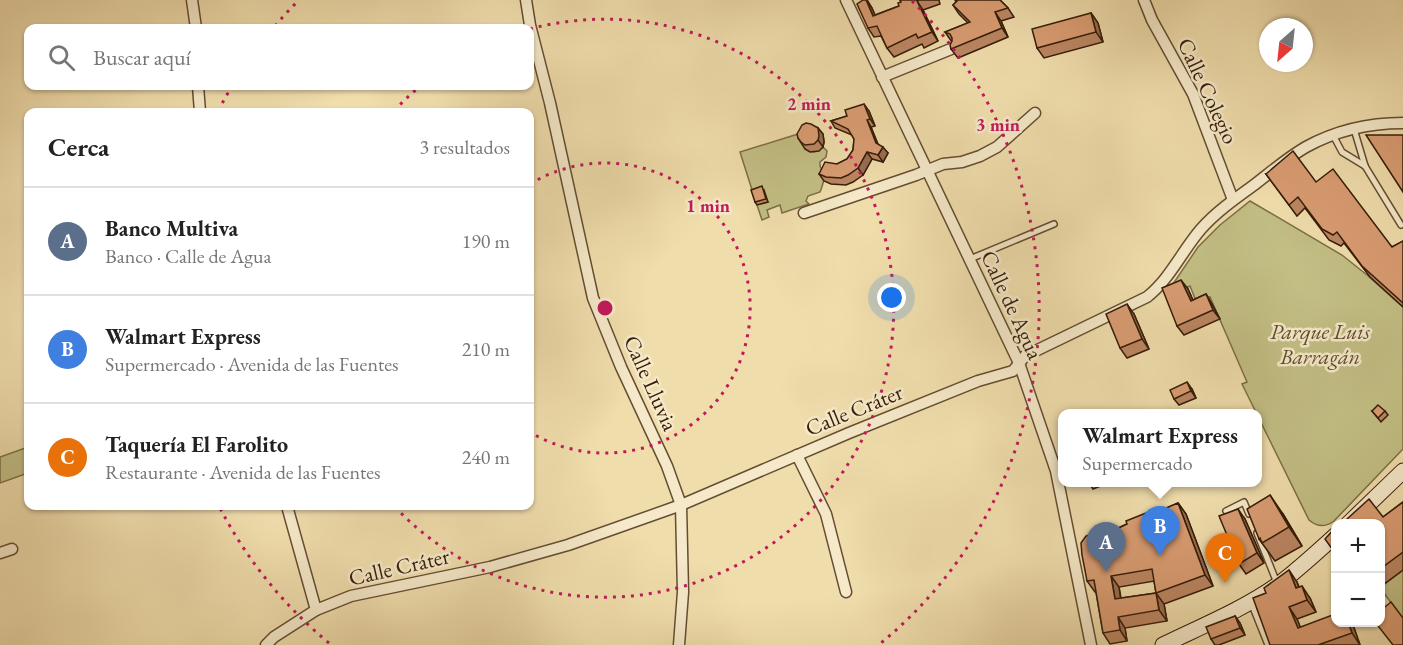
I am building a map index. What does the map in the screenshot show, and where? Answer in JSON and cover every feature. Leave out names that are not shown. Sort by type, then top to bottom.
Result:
[{"type":"street","points":[[192,0],[195,24]]},
{"type":"street","name":"Calle Lluvia","points":[[526,0],[530,24]]},
{"type":"street","name":"Calle Colegio","points":[[1144,0],[1152,20],[1193,94],[1233,200]]},
{"type":"street","name":"Calle de Agua","points":[[852,4],[882,77],[1019,363],[1058,481]]},
{"type":"street","name":"Calle Lluvia","points":[[534,41],[593,298],[621,367],[667,466],[681,505],[682,592],[679,645]]},
{"type":"street","points":[[882,77],[951,49]]},
{"type":"street","points":[[198,90],[200,108]]},
{"type":"street","points":[[804,213],[943,164],[971,159],[988,152],[997,147],[1035,113]]},
{"type":"street","name":"Calle Cráter","points":[[266,645],[274,637],[316,610],[351,596],[490,567],[568,545],[681,505],[978,381],[1013,371],[1025,356],[1152,293],[1169,274],[1203,227],[1233,200],[1305,148],[1333,135],[1354,129],[1403,123]]},
{"type":"street","points":[[797,455],[826,514],[846,592]]},
{"type":"street","points":[[1353,519],[1403,471]]},
{"type":"street","name":"Calle de Agua","points":[[1059,487],[1090,645]]},
{"type":"street","points":[[288,510],[316,610]]},
{"type":"street","points":[[1163,645],[1250,602],[1299,568],[1331,539]]},
{"type":"street","points":[[0,553],[12,549]]},
{"type":"lane","points":[[1354,129],[1365,166],[1401,225]]},
{"type":"lane","points":[[1333,135],[1342,152],[1365,166]]},
{"type":"lane","points":[[969,259],[1054,224]]},
{"type":"lane","points":[[1226,511],[1244,502],[1278,584]]},
{"type":"lane","points":[[1250,602],[1268,645]]},
{"type":"green space","points":[[811,130],[805,149],[814,152],[823,147],[827,151],[826,157],[820,162],[824,176],[820,192],[808,196],[806,201],[809,204],[782,213],[780,205],[767,210],[769,217],[762,220],[757,205],[768,202],[753,193],[740,152]]},
{"type":"green space","name":"Parque Luis Barragán","points":[[1250,201],[1342,255],[1403,307],[1403,449],[1336,519],[1331,519],[1331,522],[1328,524],[1318,525],[1309,520],[1262,425],[1262,409],[1254,409],[1242,384],[1247,382],[1210,297],[1196,301],[1190,286],[1177,291],[1173,284],[1198,247],[1220,225]]},
{"type":"green space","points":[[24,448],[24,474],[0,483],[0,457]]},
{"type":"green space","points":[[1403,570],[1403,619],[1385,594],[1385,584]]},
{"type":"building","points":[[866,0],[873,16],[899,6],[900,0],[919,0],[917,1],[932,32],[918,38],[916,34],[887,48],[877,26],[868,28],[857,4]]},
{"type":"building","points":[[956,0],[1000,0],[1008,8],[995,12],[1002,28],[951,49],[952,38],[945,32],[970,22],[953,5]]},
{"type":"building","points":[[1091,13],[1096,32],[1037,48],[1032,29]]},
{"type":"building","points":[[864,104],[870,119],[867,120],[876,143],[883,147],[878,155],[867,152],[858,168],[841,178],[819,174],[825,162],[837,164],[847,159],[853,150],[854,139],[848,129],[831,121],[847,116],[845,110]]},
{"type":"building","points":[[806,123],[818,128],[818,140],[814,144],[805,145],[798,138],[797,134],[802,125]]},
{"type":"building","points":[[1366,135],[1403,135],[1403,192]]},
{"type":"building","points":[[1293,151],[1316,182],[1333,169],[1392,247],[1403,241],[1403,303],[1362,266],[1337,232],[1333,235],[1322,229],[1298,197],[1289,205],[1266,174]]},
{"type":"building","points":[[762,186],[766,199],[755,202],[751,190]]},
{"type":"building","points":[[1181,280],[1191,301],[1206,294],[1213,310],[1177,326],[1162,288]]},
{"type":"building","points":[[1127,304],[1142,339],[1120,348],[1106,314]]},
{"type":"building","points":[[1187,382],[1191,391],[1174,399],[1170,390]]},
{"type":"building","points":[[1378,405],[1385,411],[1378,418],[1372,411]]},
{"type":"building","points":[[1270,495],[1289,527],[1262,543],[1247,509]]},
{"type":"building","points":[[1369,499],[1383,517],[1403,502],[1403,552],[1385,565],[1385,519],[1347,519]]},
{"type":"building","points":[[1178,503],[1205,575],[1156,593],[1159,610],[1118,617],[1120,630],[1103,633],[1094,580],[1087,581],[1081,543],[1086,536],[1106,528],[1108,533],[1127,524],[1126,521],[1151,511],[1152,514]],"holes":[[[1152,569],[1156,593],[1115,599],[1111,576]]]},
{"type":"building","points":[[1238,509],[1257,553],[1239,564],[1219,516]]},
{"type":"building","points":[[1331,532],[1331,547],[1325,539]]},
{"type":"building","points":[[1289,570],[1296,588],[1302,586],[1307,600],[1289,607],[1298,628],[1331,616],[1331,627],[1350,627],[1352,633],[1318,645],[1270,645],[1253,598],[1266,593],[1264,588]]},
{"type":"building","points":[[1391,602],[1403,618],[1403,645],[1393,645],[1379,627],[1385,627],[1385,607]]},
{"type":"building","points":[[1235,616],[1240,628],[1211,639],[1206,627]]},
{"type":"place","name":"Walmart Express","points":[[1160,556]]},
{"type":"place","name":"Banco Multiva","points":[[1106,572]]},
{"type":"place","name":"Taquería El Farolito","points":[[1225,583]]}]
